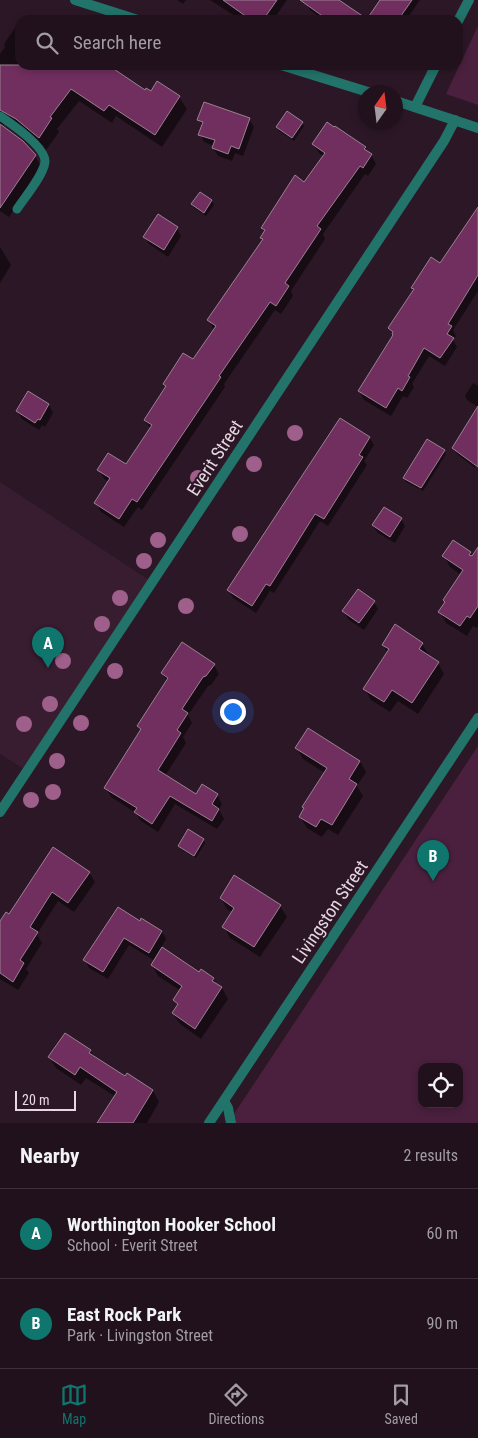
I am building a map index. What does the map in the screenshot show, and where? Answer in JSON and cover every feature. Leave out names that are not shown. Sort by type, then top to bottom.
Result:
[{"type":"street","points":[[75,0],[122,15]]},
{"type":"street","points":[[461,15],[469,0]]},
{"type":"street","points":[[297,70],[358,89]]},
{"type":"street","points":[[415,107],[434,70]]},
{"type":"street","points":[[403,103],[478,128]]},
{"type":"street","name":"Everit Street","points":[[0,811],[444,141],[455,120]]},
{"type":"street","name":"Livingston Street","points":[[209,1123],[478,718]]},
{"type":"street","points":[[224,1100],[231,1123]]},
{"type":"lane","points":[[0,116],[22,131],[43,153],[45,162],[40,174],[17,209]]},
{"type":"shaded area","points":[[478,26],[478,105],[446,94],[457,70],[463,70],[463,58]]},
{"type":"shaded area","points":[[0,482],[152,582],[27,771],[0,754]]},
{"type":"shaded area","points":[[478,746],[478,1123],[228,1123]]},
{"type":"building","points":[[223,0],[277,0],[266,15],[244,15]]},
{"type":"building","points":[[300,0],[339,0],[361,15],[321,15]]},
{"type":"building","points":[[380,0],[412,0],[402,15],[370,15]]},
{"type":"building","points":[[0,65],[15,65],[15,70],[115,70],[145,90],[146,88],[151,91],[157,81],[180,96],[155,135],[109,105],[104,111],[71,89],[50,117],[52,118],[39,138],[16,119],[0,110]]},
{"type":"building","points":[[204,102],[250,118],[239,149],[231,146],[228,154],[212,148],[215,140],[198,135],[203,122],[197,120]]},
{"type":"building","points":[[287,111],[303,122],[292,138],[276,127]]},
{"type":"building","points":[[327,122],[366,147],[364,149],[372,154],[363,168],[360,166],[317,226],[321,229],[285,283],[289,286],[276,306],[270,302],[137,502],[132,499],[119,519],[94,503],[110,478],[97,470],[108,453],[126,464],[152,425],[144,420],[166,386],[163,384],[183,353],[193,359],[216,326],[207,320],[263,239],[260,238],[265,230],[261,228],[295,175],[304,182],[325,153],[312,144]]},
{"type":"building","points":[[0,124],[23,141],[36,155],[0,208]]},
{"type":"building","points":[[200,192],[212,200],[204,213],[191,204]]},
{"type":"building","points":[[478,207],[478,275],[448,324],[452,326],[447,334],[454,338],[440,358],[424,348],[402,391],[398,388],[386,408],[358,391],[393,335],[393,332],[388,328],[414,289],[411,288],[431,257],[440,263]]},
{"type":"building","points":[[158,214],[178,227],[164,250],[143,237]]},
{"type":"building","points":[[28,391],[49,404],[40,420],[38,419],[35,423],[16,411]]},
{"type":"building","points":[[478,406],[478,467],[452,448]]},
{"type":"building","points":[[340,418],[370,437],[359,455],[363,457],[324,519],[315,514],[270,586],[266,584],[252,606],[227,590]]},
{"type":"building","points":[[427,439],[445,450],[421,488],[403,478]]},
{"type":"building","points":[[384,507],[402,518],[390,537],[372,525]]},
{"type":"building","points":[[453,540],[471,552],[469,555],[472,556],[478,547],[478,606],[470,618],[467,616],[460,626],[438,612],[445,602],[443,600],[463,570],[442,556]]},
{"type":"building","points":[[358,589],[375,601],[359,623],[342,611]]},
{"type":"building","points":[[395,624],[423,643],[419,649],[439,662],[412,703],[392,690],[384,702],[363,689],[389,649],[382,645]]},
{"type":"building","points":[[182,642],[215,664],[206,676],[203,677],[182,709],[188,713],[177,730],[181,733],[158,770],[196,794],[202,784],[218,794],[212,804],[219,809],[212,821],[170,796],[152,824],[134,812],[137,808],[104,788],[141,729],[137,726],[168,678],[161,673]]},
{"type":"building","points":[[308,728],[360,761],[349,779],[357,784],[332,825],[321,819],[316,827],[299,817],[304,808],[302,807],[327,768],[295,748]]},
{"type":"building","points":[[188,829],[204,839],[194,856],[178,846]]},
{"type":"building","points":[[53,847],[90,872],[68,903],[52,892],[30,927],[38,932],[20,960],[24,963],[13,982],[0,973],[0,921],[6,912],[9,914]]},
{"type":"building","points":[[234,875],[281,905],[254,947],[222,927],[234,908],[220,898]]},
{"type":"building","points":[[118,907],[140,921],[141,918],[162,931],[149,953],[124,938],[103,972],[83,960]]},
{"type":"building","points":[[162,947],[199,972],[201,969],[214,978],[212,981],[222,987],[195,1029],[172,1013],[178,1004],[173,1000],[182,986],[151,965]]},
{"type":"building","points":[[65,1033],[91,1050],[89,1053],[125,1076],[127,1073],[153,1090],[133,1123],[97,1123],[117,1092],[80,1067],[75,1075],[48,1057]]},
{"type":"place","name":"Worthington Hooker School","points":[[48,668]]},
{"type":"place","name":"East Rock Park","points":[[433,881]]}]
